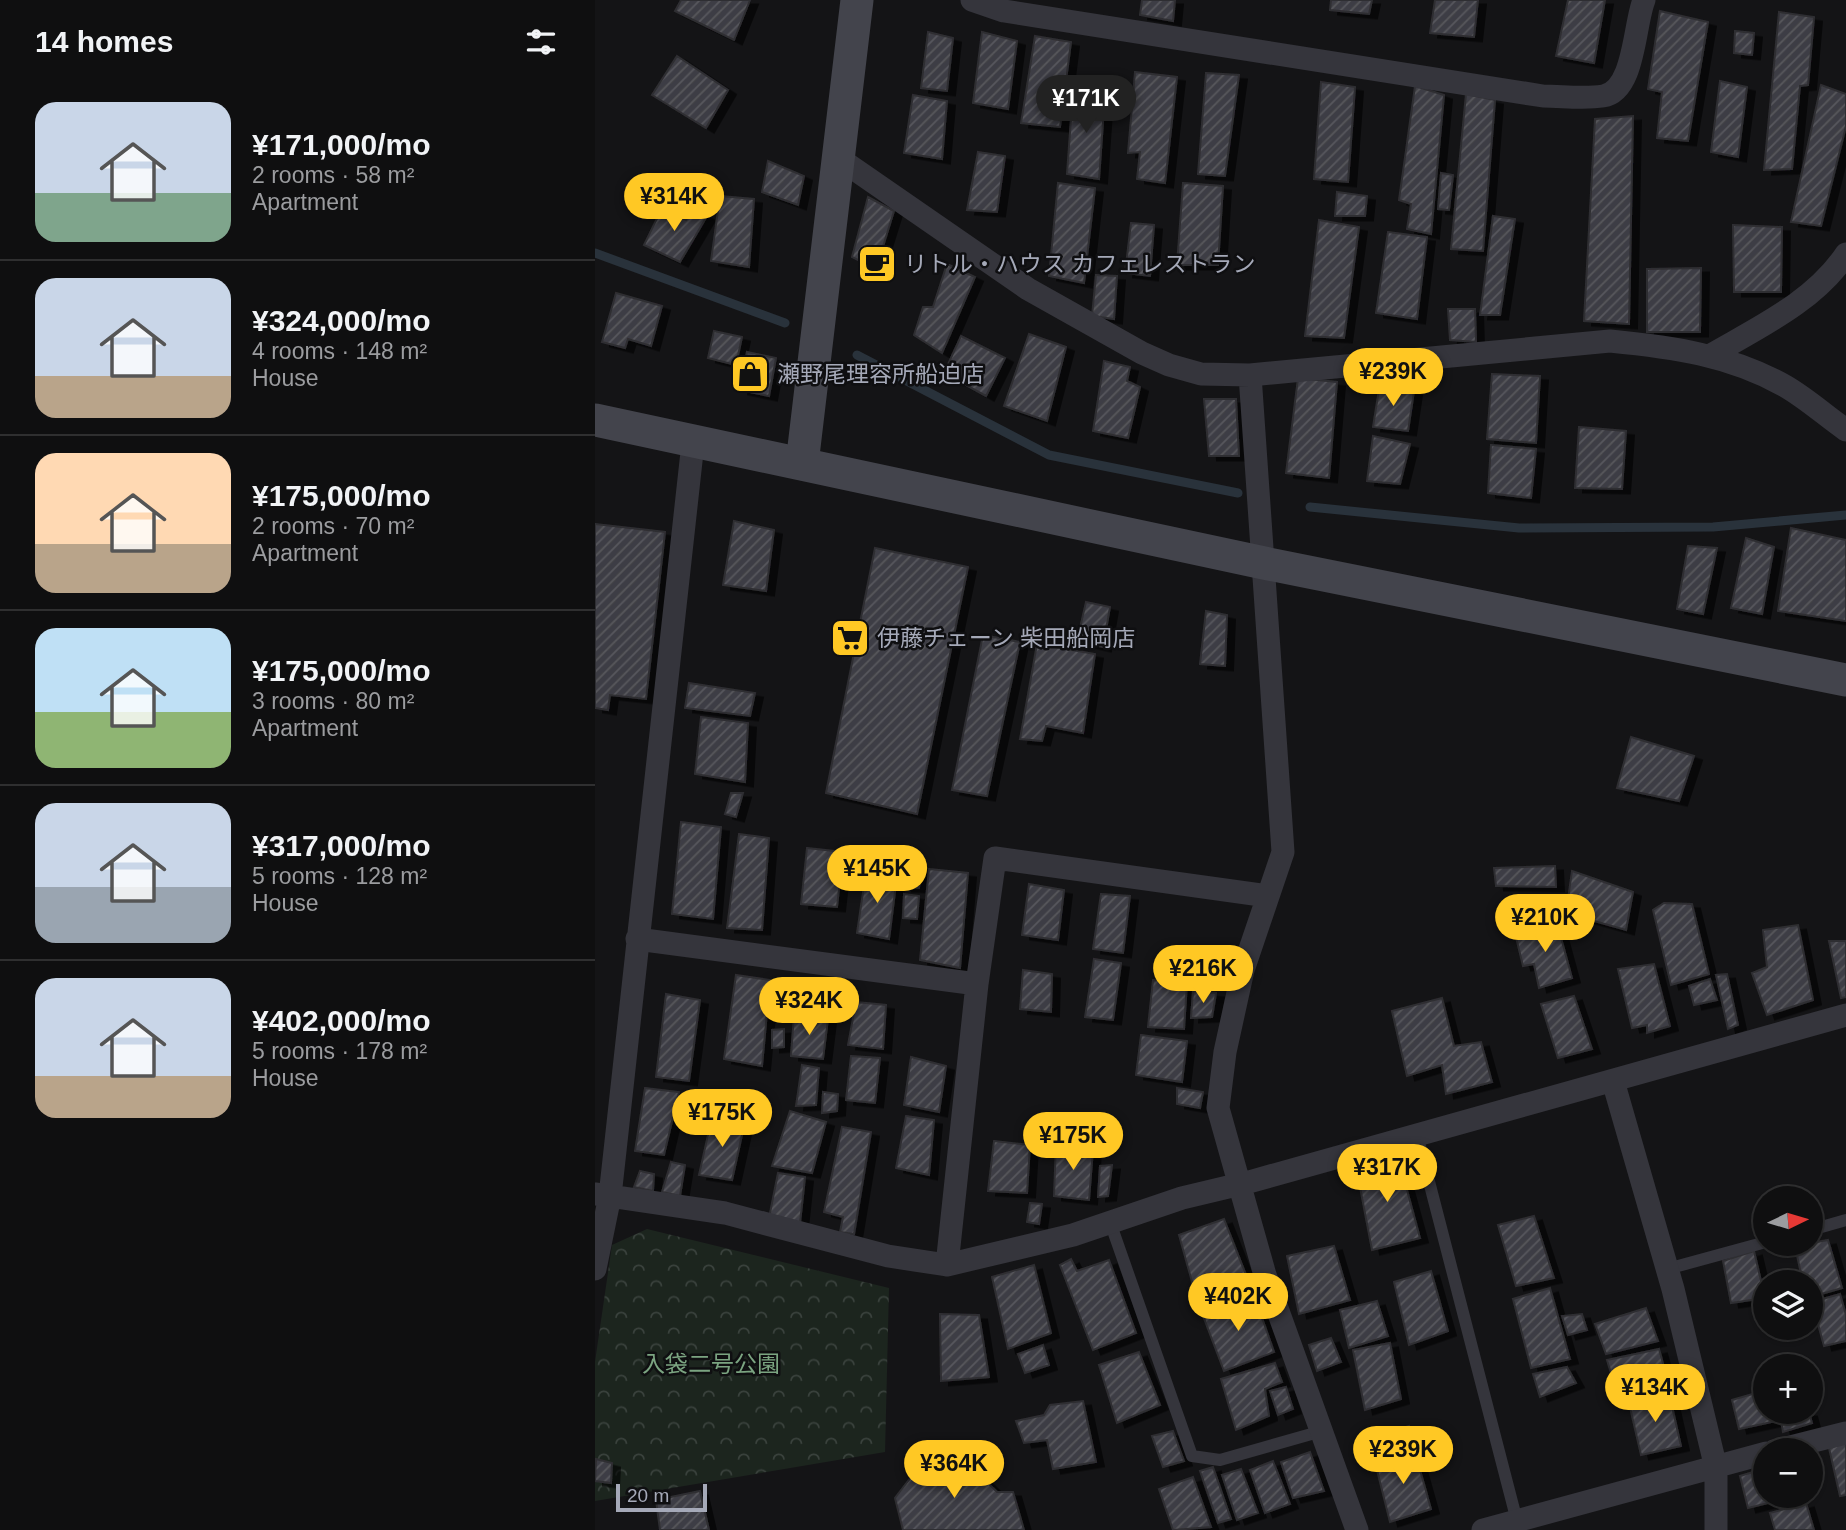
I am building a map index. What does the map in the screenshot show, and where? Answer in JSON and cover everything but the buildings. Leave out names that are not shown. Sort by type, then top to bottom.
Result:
[{"type":"street","points":[[802,464],[857,0]]},
{"type":"street","points":[[972,0],[1004,11],[1172,40],[1543,96],[1606,96],[1620,87],[1627,74],[1644,0]]},
{"type":"street","points":[[837,158],[1028,289],[1142,353],[1169,365],[1201,374],[1250,375],[1610,341],[1668,346],[1746,366],[1787,387],[1846,430]]},
{"type":"street","points":[[1711,355],[1804,298],[1835,270],[1846,254]]},
{"type":"street","points":[[1250,375],[1283,852],[1243,970],[1225,1052],[1219,1108],[1237,1182],[1265,1275],[1357,1530]]},
{"type":"street","points":[[595,421],[1264,562],[1846,680]]},
{"type":"street","points":[[595,1269],[602,1196],[637,939],[693,443]]},
{"type":"street","points":[[947,1265],[977,984],[995,858],[1268,896]]},
{"type":"street","points":[[637,939],[977,984]]},
{"type":"street","points":[[602,1196],[725,1213],[888,1256],[947,1265],[1073,1235],[1237,1182],[1249,1182],[1846,1015]]},
{"type":"street","points":[[1613,1081],[1667,1269],[1716,1468],[1716,1530]]},
{"type":"street","points":[[1823,1439],[1846,1433]]},
{"type":"street","points":[[1483,1530],[1753,1457]]},
{"type":"lane","points":[[1417,1135],[1517,1521]]},
{"type":"lane","points":[[1823,1227],[1846,1220]]},
{"type":"lane","points":[[1110,1222],[1192,1456],[1220,1460],[1322,1431]]},
{"type":"lane","points":[[1667,1269],[1753,1246]]},
{"type":"green space","name":"入袋二号公園","points":[[647,1229],[889,1288],[885,1452],[595,1501],[595,1362],[612,1245]]},
{"type":"waterway","points":[[595,253],[785,323]]},
{"type":"waterway","points":[[857,355],[1049,455],[1238,493]]},
{"type":"waterway","points":[[1310,507],[1519,528],[1713,527],[1846,515]]},
{"type":"place","name":"リトル・ハウス カフェレストラン","points":[[877,264]]},
{"type":"place","name":"瀬野尾理容所船迫店","points":[[750,374]]},
{"type":"place","name":"伊藤チェーン 柴田船岡店","points":[[850,638]]}]
